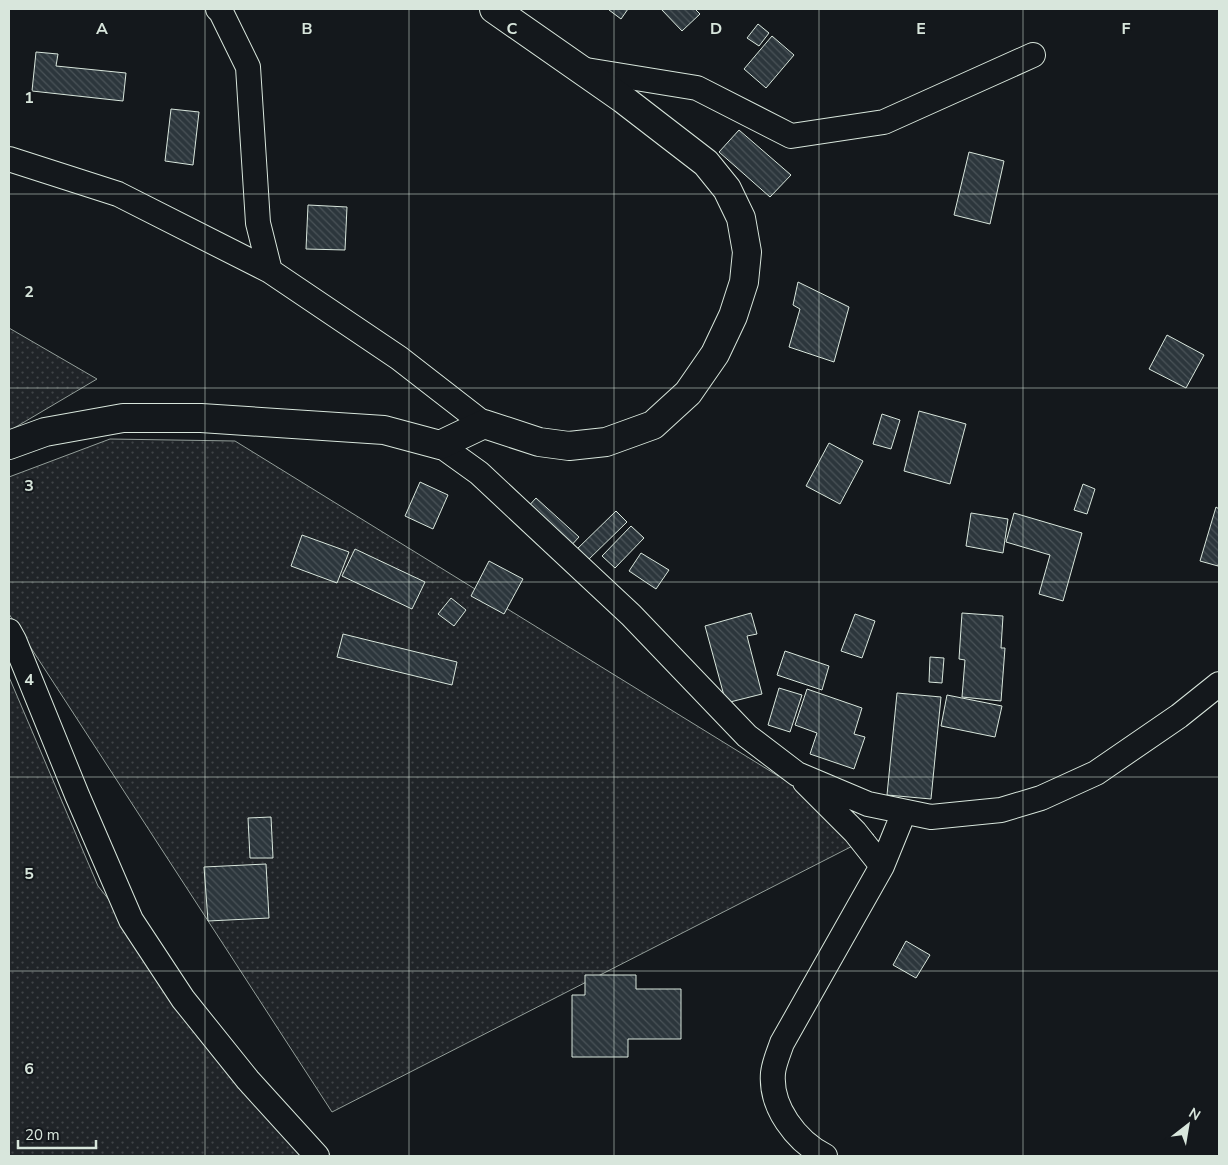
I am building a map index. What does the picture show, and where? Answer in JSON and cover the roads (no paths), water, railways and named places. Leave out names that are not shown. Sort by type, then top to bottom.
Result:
[{"type":"street","points":[[218,9],[248,67],[258,223],[270,271]]},
{"type":"street","points":[[9,159],[118,194],[270,271],[399,358],[484,424],[539,442],[569,446],[606,442],[653,425],[688,393],[715,354],[734,316],[744,282],[747,252],[741,218],[728,189],[706,163],[623,99],[494,9]]},
{"type":"street","points":[[580,69],[697,88],[791,136],[884,122],[1033,55]]},
{"type":"street","points":[[9,444],[45,432],[123,418],[200,418],[384,430],[440,445],[479,473],[631,615],[747,736],[797,774],[856,832],[882,866]]},
{"type":"street","points":[[440,445],[484,424]]},
{"type":"street","points":[[9,630],[131,920],[183,999],[248,1080],[317,1156]]},
{"type":"street","points":[[797,774],[868,804],[931,817],[1001,810],[1041,798],[1096,773],[1179,716],[1219,684]]},
{"type":"street","points":[[1179,716],[1219,706]]},
{"type":"street","points":[[825,1156],[790,1128],[776,1098],[773,1073],[782,1043],[882,866],[904,812]]}]
